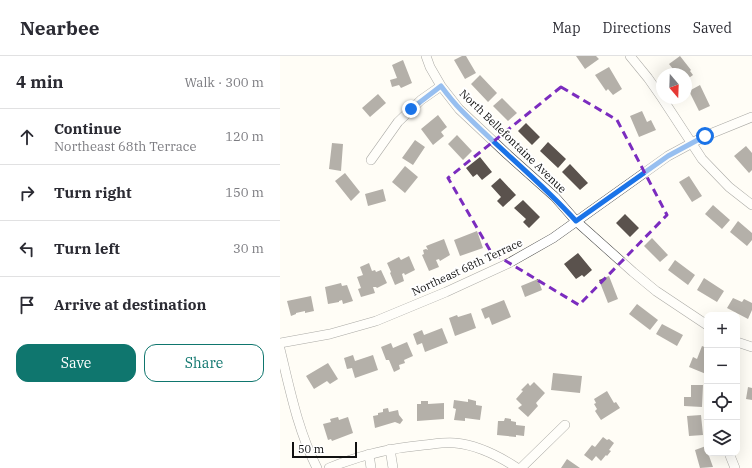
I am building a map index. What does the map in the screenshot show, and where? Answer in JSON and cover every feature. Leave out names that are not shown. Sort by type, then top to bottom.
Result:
[{"type":"street","name":"North Bellefontaine Avenue","points":[[426,56],[430,67],[441,86],[460,109],[554,197],[576,221],[632,272],[656,291],[704,323]]},
{"type":"street","points":[[630,56],[656,89]]},
{"type":"street","points":[[371,160],[398,122],[421,100],[441,86]]},
{"type":"street","points":[[666,104],[702,159],[729,187],[752,205]]},
{"type":"street","name":"Northeast 68th Terrace","points":[[280,343],[330,334],[376,321],[446,292],[509,263],[553,238],[668,156],[705,136],[752,118]]},
{"type":"street","points":[[740,346],[752,347]]},
{"type":"street","points":[[280,349],[307,449],[317,468]]},
{"type":"street","points":[[521,468],[565,424]]},
{"type":"street","points":[[329,468],[369,454],[390,449],[443,443],[455,443],[478,448],[517,468]]},
{"type":"street","points":[[390,449],[393,468]]},
{"type":"street","points":[[369,454],[371,468]]},
{"type":"street","points":[[730,456],[735,468]]},
{"type":"highlighted area","points":[[561,87],[617,120],[667,215],[579,305],[491,252],[448,178]]},
{"type":"building","points":[[462,56],[466,56],[476,73],[465,79],[454,60]]},
{"type":"building","points":[[576,56],[596,56],[599,59],[585,69]]},
{"type":"building","points":[[680,56],[689,68],[672,68],[669,64]]},
{"type":"building","points":[[403,60],[412,83],[401,88],[399,85],[392,87],[390,80],[397,78],[392,65]]},
{"type":"building","points":[[609,67],[622,89],[613,95],[608,89],[606,91],[595,75]]},
{"type":"building","points":[[480,75],[497,93],[488,102],[471,84]]},
{"type":"building","points":[[700,85],[710,106],[699,111],[692,97],[692,89]]},
{"type":"building","points":[[378,94],[386,103],[370,117],[362,108]]},
{"type":"building","points":[[502,98],[517,113],[508,121],[493,106]]},
{"type":"building","points":[[642,111],[647,122],[651,120],[656,130],[639,137],[630,116]]},
{"type":"building","points":[[438,115],[447,127],[441,132],[444,136],[433,145],[421,129]]},
{"type":"building","points":[[526,123],[540,137],[532,145],[518,131]]},
{"type":"building","points":[[457,135],[472,151],[463,160],[448,144]]},
{"type":"building","points":[[415,140],[425,147],[413,165],[402,158]]},
{"type":"building","points":[[548,142],[566,159],[558,168],[540,151]]},
{"type":"building","points":[[332,143],[343,144],[341,171],[329,169]]},
{"type":"building","points":[[746,146],[752,153],[752,170],[749,173],[734,156]]},
{"type":"building","points":[[480,157],[492,172],[482,180],[477,174],[473,177],[466,168]]},
{"type":"building","points":[[570,164],[588,183],[580,190],[562,172]]},
{"type":"building","points":[[405,166],[418,177],[405,193],[392,182]]},
{"type":"building","points":[[345,173],[360,192],[351,201],[335,181]]},
{"type":"building","points":[[689,176],[702,196],[692,202],[679,182]]},
{"type":"building","points":[[500,178],[516,195],[503,207],[497,201],[501,197],[491,186]]},
{"type":"building","points":[[383,189],[386,201],[368,206],[365,194]]},
{"type":"building","points":[[523,200],[540,217],[529,228],[523,222],[526,219],[514,208]]},
{"type":"building","points":[[713,205],[730,220],[722,229],[705,214]]},
{"type":"building","points":[[625,214],[639,228],[630,237],[616,223]]},
{"type":"building","points":[[738,221],[752,233],[752,240],[747,246],[730,232]]},
{"type":"building","points":[[477,231],[483,248],[460,256],[454,240]]},
{"type":"building","points":[[652,238],[668,255],[660,262],[644,246]]},
{"type":"building","points":[[444,239],[450,255],[440,261],[439,259],[436,260],[439,267],[429,271],[422,255],[424,254],[423,250],[428,250],[426,246]]},
{"type":"building","points":[[578,253],[592,270],[584,277],[582,275],[576,279],[564,264]]},
{"type":"building","points":[[409,256],[415,270],[405,275],[404,273],[402,274],[404,281],[395,285],[387,263],[399,257],[401,260]]},
{"type":"building","points":[[675,260],[695,275],[688,285],[668,270]]},
{"type":"building","points":[[369,263],[372,271],[375,270],[376,272],[381,270],[387,283],[377,288],[373,287],[375,293],[361,297],[358,289],[361,288],[357,277],[363,275],[360,267]]},
{"type":"building","points":[[609,276],[618,299],[608,303],[599,280]]},
{"type":"building","points":[[704,278],[724,291],[717,302],[697,290]]},
{"type":"building","points":[[538,279],[542,290],[525,297],[521,286]]},
{"type":"building","points":[[341,283],[342,286],[347,285],[353,301],[343,304],[342,300],[328,304],[325,287]]},
{"type":"building","points":[[311,296],[314,311],[305,313],[305,311],[291,316],[287,301]]},
{"type":"building","points":[[733,298],[742,302],[744,299],[752,303],[752,310],[748,319],[740,315],[740,312],[735,312],[727,308]]},
{"type":"building","points":[[504,300],[511,317],[492,325],[489,317],[485,319],[481,309]]},
{"type":"building","points":[[637,304],[658,320],[650,330],[629,314]]},
{"type":"building","points":[[471,313],[476,328],[455,336],[449,318]]},
{"type":"building","points":[[662,324],[683,335],[677,346],[656,334]]},
{"type":"building","points":[[442,328],[448,343],[425,352],[422,343],[417,345],[413,334],[422,330],[424,335]]},
{"type":"building","points":[[407,342],[413,356],[404,360],[405,363],[399,365],[400,369],[394,372],[389,360],[386,360],[381,347],[391,343],[393,348]]},
{"type":"building","points":[[702,346],[704,347],[704,373],[689,367],[693,357],[697,359]]},
{"type":"building","points":[[353,355],[355,361],[373,355],[378,370],[355,378],[352,368],[347,369],[344,358]]},
{"type":"building","points":[[328,363],[338,379],[330,384],[327,381],[314,389],[306,376]]},
{"type":"building","points":[[553,373],[582,376],[580,393],[551,390]]},
{"type":"building","points":[[534,382],[545,393],[536,403],[538,406],[528,417],[518,408],[522,405],[516,399],[523,391],[521,390],[528,383],[530,386]]},
{"type":"building","points":[[691,385],[703,385],[702,407],[684,406],[684,397],[691,397]]},
{"type":"building","points":[[748,387],[752,388],[752,400],[746,399]]},
{"type":"building","points":[[607,391],[614,403],[616,402],[620,408],[601,420],[595,411],[597,409],[594,404],[596,403],[594,399]]},
{"type":"building","points":[[468,399],[476,401],[476,405],[482,406],[480,420],[465,418],[465,421],[454,420],[456,409],[453,408],[454,400],[468,402]]},
{"type":"building","points":[[421,401],[428,401],[428,404],[444,403],[444,419],[417,421],[417,404],[421,404]]},
{"type":"building","points":[[388,408],[389,412],[398,410],[399,415],[403,420],[400,424],[395,422],[375,428],[373,416],[383,412],[383,409]]},
{"type":"building","points":[[701,415],[703,435],[689,436],[687,416]]},
{"type":"building","points":[[338,417],[339,420],[348,417],[353,433],[332,441],[331,439],[328,440],[323,424],[331,422],[330,419]]},
{"type":"building","points":[[505,418],[516,422],[516,425],[525,426],[524,436],[516,435],[516,437],[497,435],[498,421],[504,421]]},
{"type":"building","points":[[603,437],[614,443],[609,450],[611,451],[601,461],[596,456],[592,461],[584,455],[592,445],[595,447]]},
{"type":"building","points":[[704,447],[704,456],[709,456],[713,467],[700,468],[695,450]]},
{"type":"building","points":[[567,459],[580,468],[561,468]]},
{"type":"route","points":[[411,109],[441,86],[460,109],[554,197],[576,221],[668,156],[705,136]]}]
